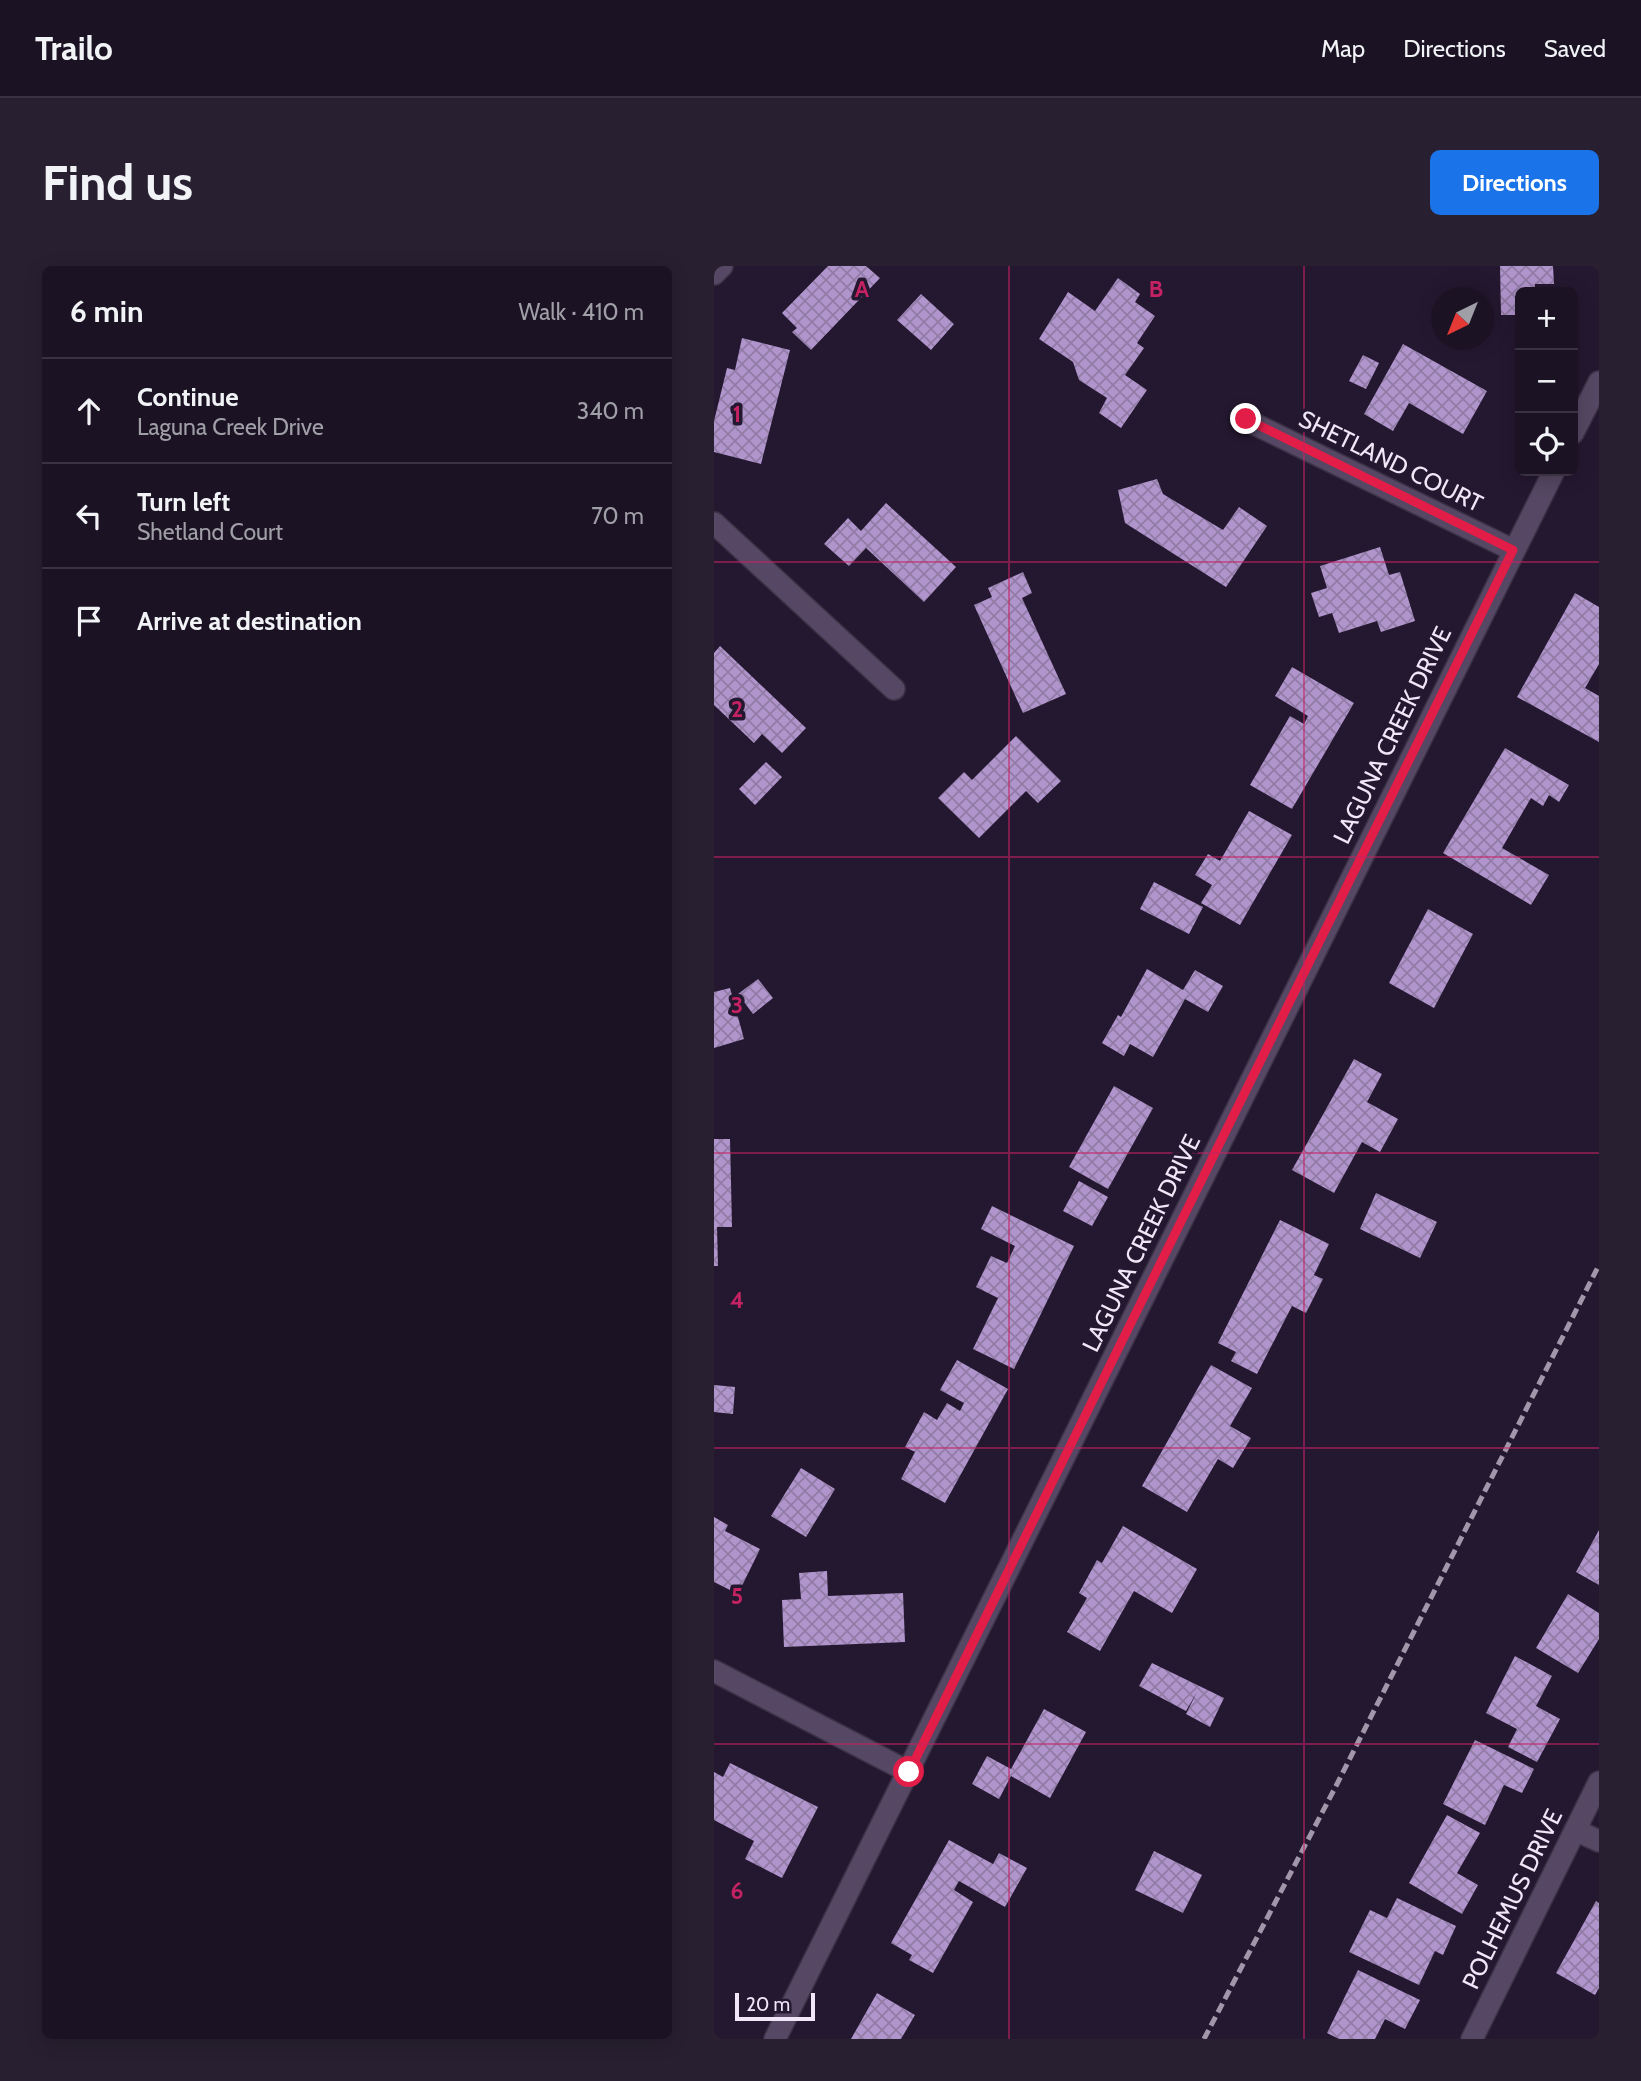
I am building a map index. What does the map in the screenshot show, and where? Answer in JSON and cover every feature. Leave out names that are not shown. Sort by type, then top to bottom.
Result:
[{"type":"street","points":[[714,274],[722,266]]},
{"type":"street","points":[[1578,423],[1599,382]]},
{"type":"street","name":"SHETLAND COURT","points":[[1246,419],[1513,550]]},
{"type":"street","name":"LAGUNA CREEK DRIVE","points":[[775,2039],[1551,476]]},
{"type":"street","points":[[714,523],[894,689]]},
{"type":"street","points":[[714,1671],[909,1772]]},
{"type":"street","name":"POLHEMUS DRIVE","points":[[1472,2039],[1599,1782]]},
{"type":"street","points":[[1575,1830],[1599,1841]]},
{"type":"building","points":[[828,266],[866,266],[880,278],[811,350],[792,332],[797,328],[782,313]]},
{"type":"building","points":[[1500,266],[1553,266],[1554,284],[1515,287],[1515,315],[1501,315]]},
{"type":"building","points":[[1118,278],[1140,294],[1135,302],[1155,316],[1137,343],[1144,348],[1125,375],[1147,390],[1121,428],[1099,413],[1107,398],[1079,380],[1073,362],[1039,339],[1068,292],[1095,311]]},
{"type":"building","points":[[921,294],[954,324],[931,350],[897,320]]},
{"type":"building","points":[[742,338],[790,350],[761,464],[714,452],[714,421],[727,368],[735,370]]},
{"type":"building","points":[[1403,344],[1487,391],[1463,434],[1409,403],[1393,431],[1364,414]]},
{"type":"building","points":[[1363,355],[1379,363],[1366,389],[1349,381]]},
{"type":"building","points":[[1157,479],[1163,494],[1223,530],[1239,507],[1267,526],[1226,587],[1125,523],[1118,490]]},
{"type":"building","points":[[886,503],[956,567],[924,602],[866,548],[849,566],[824,544],[848,518],[861,531]]},
{"type":"building","points":[[1380,547],[1389,575],[1400,572],[1415,621],[1381,632],[1377,621],[1339,633],[1332,613],[1319,617],[1311,593],[1327,588],[1320,566]]},
{"type":"building","points":[[1023,572],[1032,593],[1022,598],[1066,694],[1023,713],[974,605],[992,597],[988,588]]},
{"type":"building","points":[[1575,593],[1599,607],[1599,664],[1585,688],[1599,696],[1599,742],[1517,697]]},
{"type":"building","points":[[720,646],[806,728],[782,753],[762,734],[754,743],[714,705],[714,653]]},
{"type":"building","points":[[1292,667],[1354,703],[1292,809],[1250,785],[1290,716],[1304,724],[1308,716],[1275,696]]},
{"type":"building","points":[[1016,736],[1061,781],[1038,803],[1026,791],[979,838],[938,798],[964,772],[972,780]]},
{"type":"building","points":[[1505,748],[1569,785],[1559,802],[1549,795],[1543,806],[1531,798],[1502,848],[1549,875],[1531,905],[1443,853]]},
{"type":"building","points":[[766,762],[782,777],[755,805],[739,789]]},
{"type":"building","points":[[1249,811],[1292,835],[1240,925],[1201,903],[1212,885],[1195,875],[1208,854],[1220,861]]},
{"type":"building","points":[[1154,882],[1203,907],[1189,934],[1140,909]]},
{"type":"building","points":[[1428,909],[1473,934],[1434,1008],[1389,983]]},
{"type":"building","points":[[1147,969],[1183,990],[1195,970],[1223,986],[1208,1012],[1185,999],[1153,1057],[1130,1044],[1124,1056],[1102,1043],[1118,1015],[1121,1017]]},
{"type":"building","points":[[758,979],[773,998],[753,1014],[738,994]]},
{"type":"building","points":[[730,988],[744,1039],[714,1048],[714,992]]},
{"type":"building","points":[[1354,1059],[1382,1074],[1367,1102],[1398,1119],[1380,1152],[1362,1142],[1334,1193],[1292,1170]]},
{"type":"building","points":[[1114,1086],[1153,1108],[1108,1189],[1069,1167]]},
{"type":"building","points":[[714,1139],[730,1139],[732,1227],[717,1227],[718,1266],[714,1266]]},
{"type":"building","points":[[1079,1181],[1108,1197],[1092,1226],[1063,1211]]},
{"type":"building","points":[[1376,1193],[1437,1222],[1420,1258],[1360,1229]]},
{"type":"building","points":[[992,1206],[1074,1246],[1014,1369],[973,1349],[998,1298],[976,1287],[991,1256],[1007,1263],[1015,1246],[981,1229]]},
{"type":"building","points":[[1280,1220],[1329,1244],[1314,1275],[1323,1279],[1306,1313],[1292,1306],[1257,1374],[1231,1361],[1236,1352],[1218,1343]]},
{"type":"building","points":[[957,1360],[1008,1389],[945,1503],[901,1479],[915,1452],[905,1447],[924,1412],[937,1420],[947,1403],[960,1411],[964,1403],[940,1390]]},
{"type":"building","points":[[1211,1365],[1252,1388],[1230,1426],[1251,1438],[1233,1468],[1218,1459],[1187,1512],[1142,1486]]},
{"type":"building","points":[[714,1385],[735,1387],[733,1414],[714,1412]]},
{"type":"building","points":[[801,1468],[835,1489],[806,1537],[771,1516]]},
{"type":"building","points":[[714,1517],[728,1525],[725,1531],[760,1549],[738,1594],[714,1582]]},
{"type":"building","points":[[1123,1526],[1197,1569],[1172,1613],[1134,1591],[1100,1651],[1067,1632],[1087,1598],[1079,1593],[1097,1560],[1102,1563]]},
{"type":"building","points":[[1599,1530],[1599,1585],[1576,1572]]},
{"type":"building","points":[[827,1571],[828,1596],[903,1593],[905,1642],[784,1647],[782,1600],[801,1599],[799,1573]]},
{"type":"building","points":[[1568,1594],[1599,1613],[1599,1639],[1578,1673],[1536,1648]]},
{"type":"building","points":[[1515,1656],[1552,1676],[1536,1706],[1560,1719],[1537,1762],[1508,1747],[1517,1729],[1486,1713]]},
{"type":"building","points":[[1152,1663],[1224,1698],[1210,1727],[1186,1714],[1197,1692],[1186,1711],[1139,1686]]},
{"type":"building","points":[[1044,1709],[1086,1732],[1050,1798],[1011,1776],[999,1799],[972,1784],[987,1756],[1011,1769]]},
{"type":"building","points":[[1475,1740],[1534,1769],[1522,1793],[1504,1785],[1485,1825],[1443,1804]]},
{"type":"building","points":[[730,1763],[818,1807],[782,1878],[745,1859],[754,1841],[714,1820],[714,1772],[723,1777]]},
{"type":"building","points":[[1447,1815],[1480,1833],[1457,1873],[1478,1885],[1462,1914],[1409,1883]]},
{"type":"building","points":[[949,1840],[993,1864],[999,1853],[1027,1868],[1005,1907],[959,1881],[954,1890],[973,1902],[933,1973],[909,1960],[912,1955],[891,1943]]},
{"type":"building","points":[[1154,1851],[1202,1875],[1183,1913],[1135,1890]]},
{"type":"building","points":[[1397,1898],[1456,1926],[1443,1955],[1435,1951],[1419,1985],[1349,1952],[1370,1910],[1387,1918]]},
{"type":"building","points":[[1596,1901],[1599,1903],[1599,1988],[1595,1995],[1556,1973]]},
{"type":"building","points":[[1358,1970],[1420,2000],[1405,2029],[1385,2019],[1375,2039],[1339,2039],[1327,2033]]},
{"type":"building","points":[[877,1993],[915,2015],[901,2039],[851,2039]]},
{"type":"railway","points":[[1204,2039],[1336,1786],[1599,1265]]},
{"type":"route","points":[[909,1772],[1513,550],[1246,419]]}]
